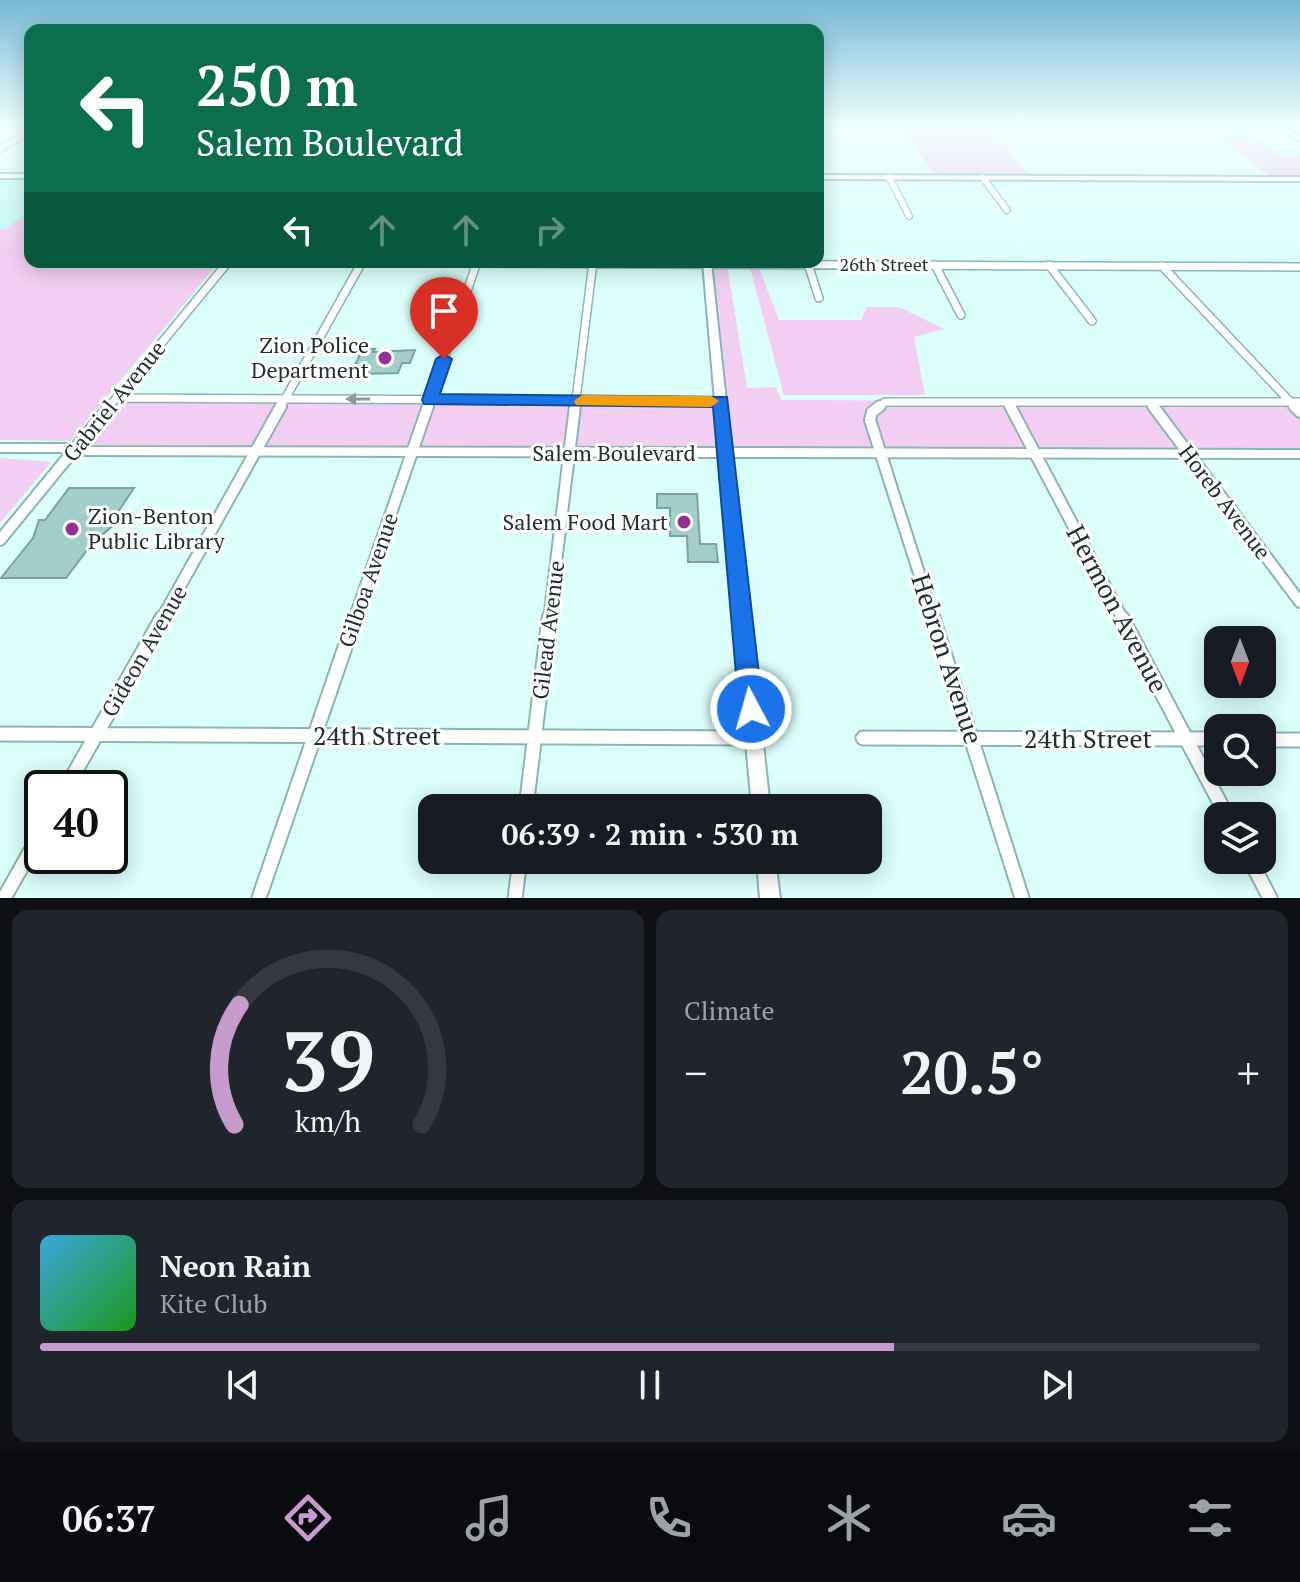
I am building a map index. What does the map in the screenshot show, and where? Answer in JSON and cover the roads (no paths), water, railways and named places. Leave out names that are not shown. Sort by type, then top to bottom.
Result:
[{"type":"street","points":[[0,176],[24,176]]},
{"type":"street","points":[[824,177],[1300,179]]},
{"type":"street","points":[[889,177],[909,216]]},
{"type":"street","points":[[983,178],[1007,210]]},
{"type":"street","name":"26th Street","points":[[824,264],[1300,267]]},
{"type":"street","points":[[935,265],[961,315]]},
{"type":"street","points":[[1049,265],[1092,321]]},
{"type":"street","points":[[1162,266],[1295,402],[1300,412]]},
{"type":"street","name":"Gabriel Avenue","points":[[0,540],[223,268]]},
{"type":"street","name":"Gideon Avenue","points":[[76,770],[359,268]]},
{"type":"street","name":"Gilboa Avenue","points":[[259,898],[475,268]]},
{"type":"street","name":"Gilead Avenue","points":[[528,794],[592,268]]},
{"type":"street","points":[[708,268],[760,794]]},
{"type":"street","points":[[809,268],[819,298]]},
{"type":"street","points":[[116,398],[721,401]]},
{"type":"street","name":"Hebron Avenue","points":[[1008,402],[885,402],[875,407],[870,420],[1022,898]]},
{"type":"street","points":[[1008,402],[1295,402]]},
{"type":"street","name":"Hermon Avenue","points":[[1008,402],[1220,802]]},
{"type":"street","name":"Horeb Avenue","points":[[1151,403],[1300,602]]},
{"type":"street","name":"Salem Boulevard","points":[[0,448],[257,452],[1300,454]]},
{"type":"street","name":"24th Street","points":[[0,734],[754,738]]},
{"type":"street","name":"24th Street","points":[[863,738],[1204,739]]},
{"type":"street","points":[[1276,740],[1300,740]]},
{"type":"street","points":[[4,898],[24,863]]},
{"type":"street","points":[[515,898],[518,874]]},
{"type":"street","points":[[767,874],[770,898]]},
{"type":"street","points":[[1257,874],[1270,898]]},
{"type":"place","name":"Zion Police Department","points":[[385,358]]},
{"type":"place","name":"Salem Food Mart","points":[[684,522]]},
{"type":"place","name":"Zion-Benton Public Library","points":[[72,529]]}]
